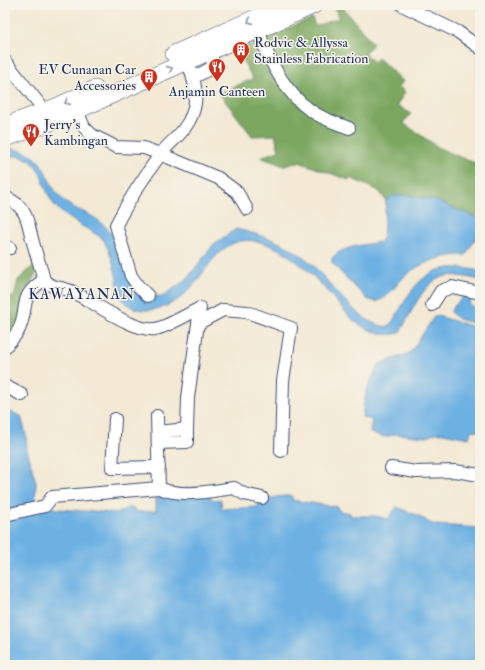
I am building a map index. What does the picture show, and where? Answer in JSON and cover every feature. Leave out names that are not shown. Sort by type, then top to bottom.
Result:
[{"type":"highway","points":[[5,126],[45,111],[283,5]]},
{"type":"highway","points":[[5,138],[44,125],[77,111],[314,5]]},
{"type":"street","points":[[402,5],[458,32],[480,48]]},
{"type":"street","points":[[258,30],[264,48],[283,80],[300,102],[322,117],[349,128]]},
{"type":"street","points":[[193,78],[211,68],[213,64],[211,51]]},
{"type":"street","points":[[5,61],[45,111]]},
{"type":"street","points":[[148,296],[131,276],[116,225],[160,154],[183,130],[192,115],[196,102],[193,78],[187,61]]},
{"type":"street","points":[[77,111],[84,127],[92,135],[116,147],[144,148],[218,178],[237,192],[247,209]]},
{"type":"street","points":[[5,196],[14,202],[26,215],[30,226],[33,245],[44,280],[51,286],[65,288],[89,299],[116,317],[136,326],[156,329],[200,308],[188,398],[187,442],[158,438]]},
{"type":"street","points":[[5,347],[20,329],[25,312],[26,296],[32,287],[44,280]]},
{"type":"street","points":[[432,305],[441,291],[452,287],[480,293]]},
{"type":"street","points":[[199,323],[223,310],[247,312],[291,328],[283,381],[282,451]]},
{"type":"street","points":[[5,386],[22,395]]},
{"type":"street","points":[[158,416],[160,488]]},
{"type":"street","points":[[115,419],[112,468],[159,467]]},
{"type":"street","points":[[391,468],[416,472],[455,470],[480,475]]},
{"type":"street","points":[[5,515],[45,506],[52,497],[160,488],[169,493],[205,493],[234,488],[244,494],[262,498]]},
{"type":"green space","points":[[341,5],[373,44],[365,53],[374,62],[378,58],[403,81],[399,87],[405,92],[397,105],[411,114],[403,123],[441,149],[480,165],[480,207],[476,218],[444,205],[414,197],[389,198],[386,201],[379,191],[350,178],[349,180],[299,162],[284,166],[260,157],[279,151],[275,135],[252,136],[219,93],[253,79],[237,50],[312,18],[315,26],[339,18],[334,7]]},
{"type":"green space","points":[[34,265],[37,273],[24,292],[21,318],[14,328],[5,335],[5,296],[14,297],[18,280]]},
{"type":"water","points":[[7,148],[21,151],[38,160],[50,182],[62,199],[70,205],[95,218],[106,228],[119,246],[144,297],[163,296],[186,280],[214,244],[236,229],[273,240],[298,253],[315,267],[354,310],[376,324],[388,327],[415,286],[431,274],[448,268],[468,269],[480,271],[480,280],[463,276],[446,276],[438,279],[430,284],[424,291],[399,333],[382,334],[370,330],[354,321],[311,274],[282,251],[260,242],[246,240],[225,248],[180,298],[164,307],[146,310],[137,309],[130,306],[121,297],[112,260],[107,246],[102,238],[60,211],[50,198],[39,172],[34,165],[28,159],[18,156],[5,156],[5,149]]},
{"type":"water","points":[[407,195],[434,200],[480,219],[480,235],[476,237],[466,255],[449,256],[432,260],[409,272],[389,294],[376,302],[367,299],[332,263],[332,258],[347,248],[380,242],[383,236],[386,201],[392,196]]},
{"type":"water","points":[[465,295],[472,297],[469,304],[480,311],[480,325],[458,319],[451,313],[452,308]]},
{"type":"water","points":[[438,316],[480,329],[480,431],[471,430],[469,438],[443,433],[435,433],[427,437],[396,434],[385,437],[370,433],[372,420],[362,417],[366,391],[379,364],[410,353],[434,317]]},
{"type":"water","points":[[5,410],[21,416],[26,435],[27,449],[36,483],[35,505],[8,512],[8,497],[5,496]]},
{"type":"water","points":[[212,486],[210,499],[221,500],[222,509],[258,507],[259,500],[292,496],[292,500],[337,507],[339,511],[350,513],[350,516],[375,516],[388,519],[397,507],[436,525],[480,528],[480,665],[5,665],[5,516],[49,507],[114,513],[121,512],[128,507],[134,509],[135,512],[156,511],[156,496],[186,495],[186,488]]},
{"type":"place","name":"Rodvic & Allyssa Stainless Fabrication","points":[[241,65]]},
{"type":"place","name":"Anjamin Canteen","points":[[217,82]]},
{"type":"place","name":"EV Cunanan Car Accessories","points":[[149,92]]},
{"type":"place","name":"Jerry's Kambingan","points":[[31,147]]},
{"type":"district","name":"KAWAYANAN","points":[[82,294]]}]
